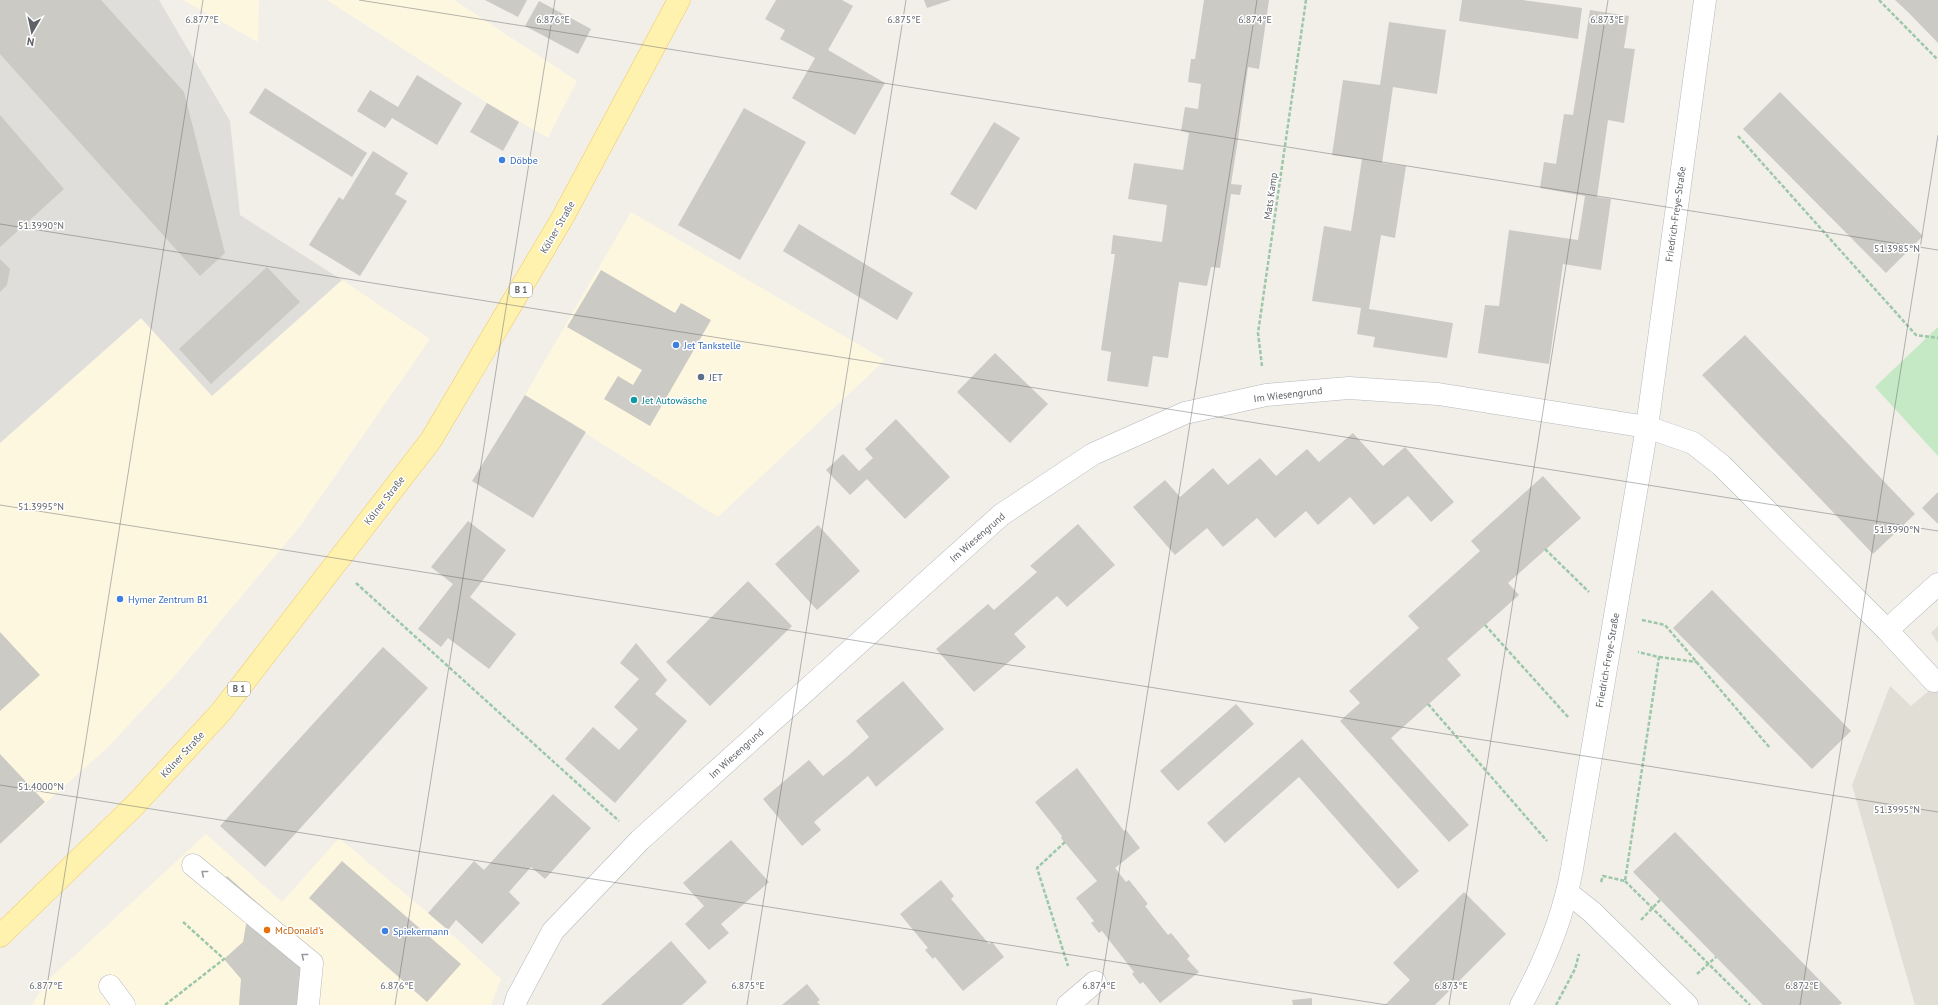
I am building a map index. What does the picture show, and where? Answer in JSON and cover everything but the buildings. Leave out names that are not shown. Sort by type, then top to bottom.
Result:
[{"type":"main road","name":"Kölner Straße","points":[[0,936],[134,806],[216,718],[431,440],[563,217],[679,0]]},
{"type":"street","name":"Friedrich-Freye-Straße","points":[[1521,1005],[1556,933],[1568,893],[1647,427],[1704,0]]},
{"type":"street","name":"Im Wiesengrund","points":[[515,1005],[517,998],[553,931],[640,840],[1001,515],[1093,454],[1185,413],[1266,395],[1349,388],[1438,394],[1647,427]]},
{"type":"street","points":[[1647,427],[1693,443],[1721,465],[1887,630],[1934,681]]},
{"type":"street","points":[[1887,630],[1938,584]]},
{"type":"street","points":[[193,865],[312,963],[308,1005]]},
{"type":"street","points":[[1568,893],[1592,912],[1687,1005]]},
{"type":"street","points":[[1073,1000],[1095,982]]},
{"type":"street","points":[[110,986],[124,1005]]},
{"type":"path","name":"Mats Kamp","points":[[1266,395],[1258,333],[1306,0]]},
{"type":"path","points":[[1879,0],[1938,60]]},
{"type":"path","points":[[1738,136],[1916,335],[1938,338]]},
{"type":"path","points":[[1545,550],[1615,617],[1665,624],[1770,748]]},
{"type":"path","points":[[335,564],[640,840]]},
{"type":"path","points":[[1643,626],[1644,620]]},
{"type":"path","points":[[1485,625],[1593,745]]},
{"type":"path","points":[[1639,645],[1638,652],[1659,657],[1697,662]]},
{"type":"path","points":[[1625,881],[1659,657]]},
{"type":"path","points":[[1428,704],[1572,869]]},
{"type":"path","points":[[1065,842],[1037,868],[1073,1000]]},
{"type":"path","points":[[1556,1005],[1575,969],[1602,876],[1625,881],[1750,1005]]},
{"type":"path","points":[[165,1005],[224,959],[182,921]]},
{"type":"shaded area","points":[[0,0],[159,0],[230,121],[240,215],[342,280],[212,396],[141,318],[0,443]]},
{"type":"shaded area","points":[[183,0],[259,0],[258,42]]},
{"type":"shaded area","points":[[327,0],[454,0],[577,81],[548,138],[487,103]]},
{"type":"shaded area","name":"JET","points":[[631,212],[885,360],[718,517],[525,395]]},
{"type":"shaded area","name":"Hymer Zentrum B1","points":[[342,280],[430,339],[301,525],[178,672],[108,747],[0,844],[0,443],[141,318],[212,396]]},
{"type":"shaded area","points":[[1938,626],[1938,643],[1931,633]]},
{"type":"shaded area","points":[[1938,683],[1938,1005],[1915,1005],[1852,785],[1890,686],[1911,706]]},
{"type":"shaded area","points":[[206,834],[282,902],[339,838],[428,913],[501,979],[491,1005],[32,1005],[46,982]]},
{"type":"green space","points":[[1938,327],[1938,456],[1875,387]]},
{"type":"place","name":"Döbbe","points":[[502,160]]},
{"type":"place","name":"Jet Tankstelle","points":[[676,345]]},
{"type":"place","name":"JET","points":[[701,377]]},
{"type":"place","name":"Jet Autowäsche","points":[[634,400]]},
{"type":"place","name":"Hymer Zentrum B1","points":[[120,599]]},
{"type":"place","name":"McDonald's","points":[[267,930]]},
{"type":"place","name":"Spiekermann","points":[[385,931]]}]
